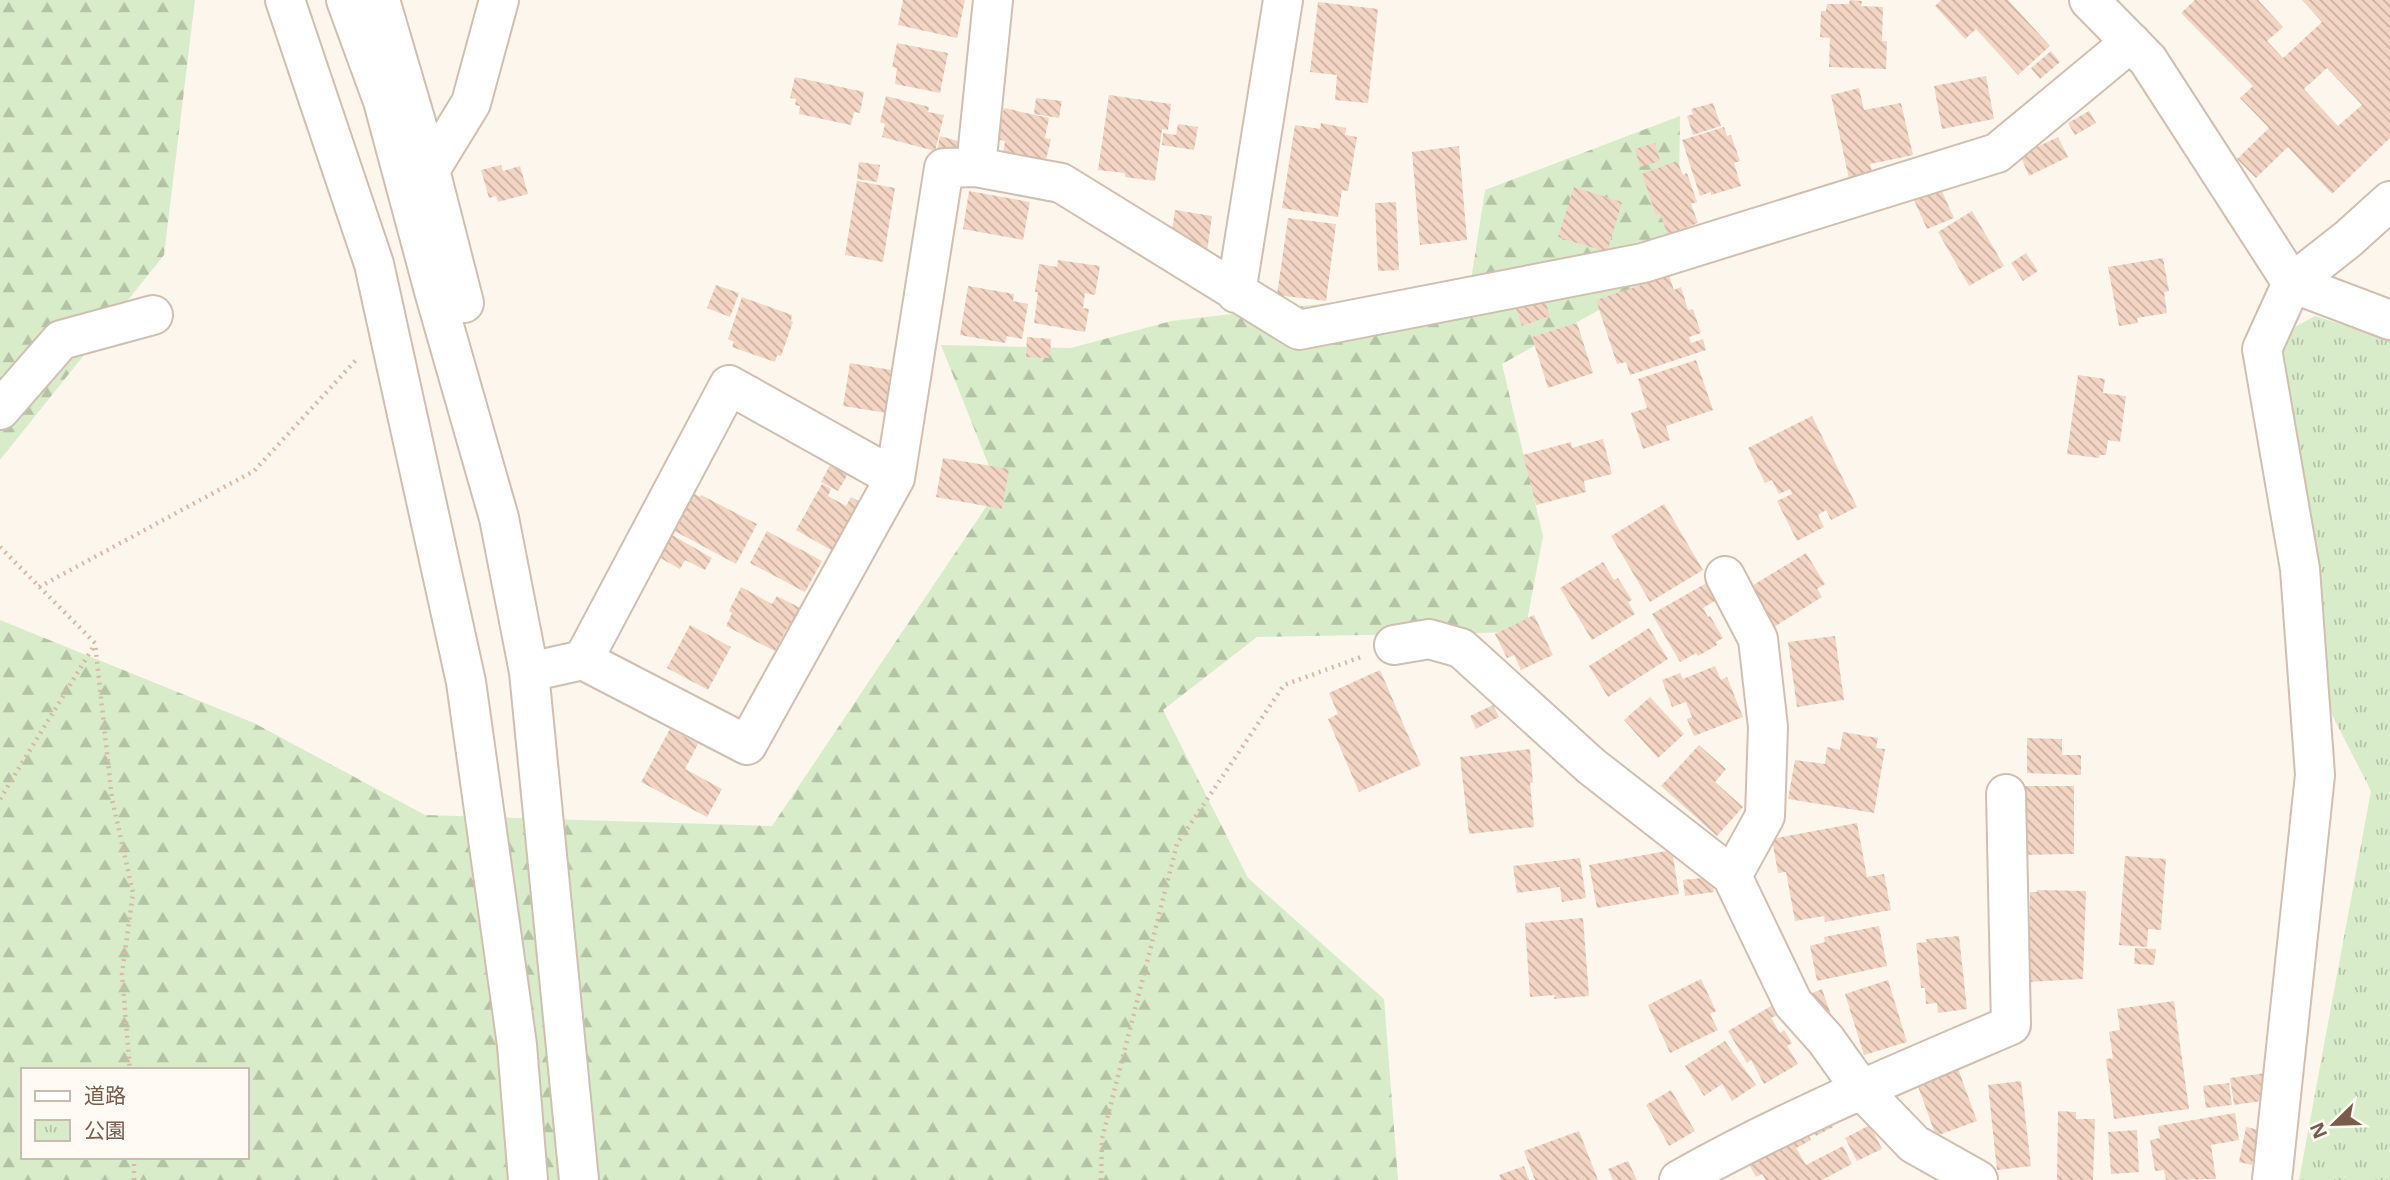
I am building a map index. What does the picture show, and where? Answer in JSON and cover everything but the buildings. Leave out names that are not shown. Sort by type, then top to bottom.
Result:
[{"type":"street","points":[[285,0],[374,264],[466,682],[517,1045],[528,1180]]},
{"type":"street","points":[[346,0],[383,101],[499,518],[556,665],[747,745],[895,478],[944,169],[976,167],[1061,183],[1299,330],[1643,263],[1997,153],[2131,42]]},
{"type":"street","points":[[380,0],[430,170],[556,665],[579,1180]]},
{"type":"street","points":[[430,170],[471,103],[499,0]]},
{"type":"street","points":[[976,167],[993,0]]},
{"type":"street","points":[[1237,293],[1283,0]]},
{"type":"street","points":[[2089,0],[2148,60],[2292,283],[2390,320]]},
{"type":"street","points":[[2272,1180],[2315,775],[2300,569],[2262,349],[2292,283],[2348,239],[2390,201]]},
{"type":"street","points":[[0,410],[61,340],[153,315]]},
{"type":"street","points":[[556,665],[729,385],[895,478]]},
{"type":"street","points":[[1725,576],[1758,639],[1768,727],[1765,816],[1732,876]]},
{"type":"street","points":[[1394,645],[1429,639],[1461,648],[1591,766],[1732,876],[1793,1003],[1826,1041],[1861,1089],[1914,1144],[1978,1180]]},
{"type":"street","points":[[1679,1180],[1712,1161],[1861,1089],[2011,1025],[2006,794]]},
{"type":"path","points":[[39,587],[254,471],[388,326]]},
{"type":"path","points":[[0,547],[95,643],[112,799],[133,893],[122,974],[130,1068]]},
{"type":"path","points":[[0,799],[95,643]]},
{"type":"path","points":[[1101,1180],[1102,1139],[1177,844],[1284,685],[1394,645]]},
{"type":"path","points":[[134,1159],[134,1180]]},
{"type":"green space","points":[[0,0],[195,0],[164,255],[0,460]]},
{"type":"green space","points":[[1680,116],[1678,266],[1502,364],[1543,536],[1525,632],[1257,637],[1163,710],[1248,878],[1384,999],[1398,1180],[0,1180],[0,620],[254,723],[425,815],[772,826],[998,489],[941,345],[1071,348],[1171,321],[1470,287],[1485,190]]},
{"type":"green space","points":[[2315,316],[2390,340],[2390,1180],[2299,1180],[2371,791],[2327,705],[2278,361],[2286,332]]}]
